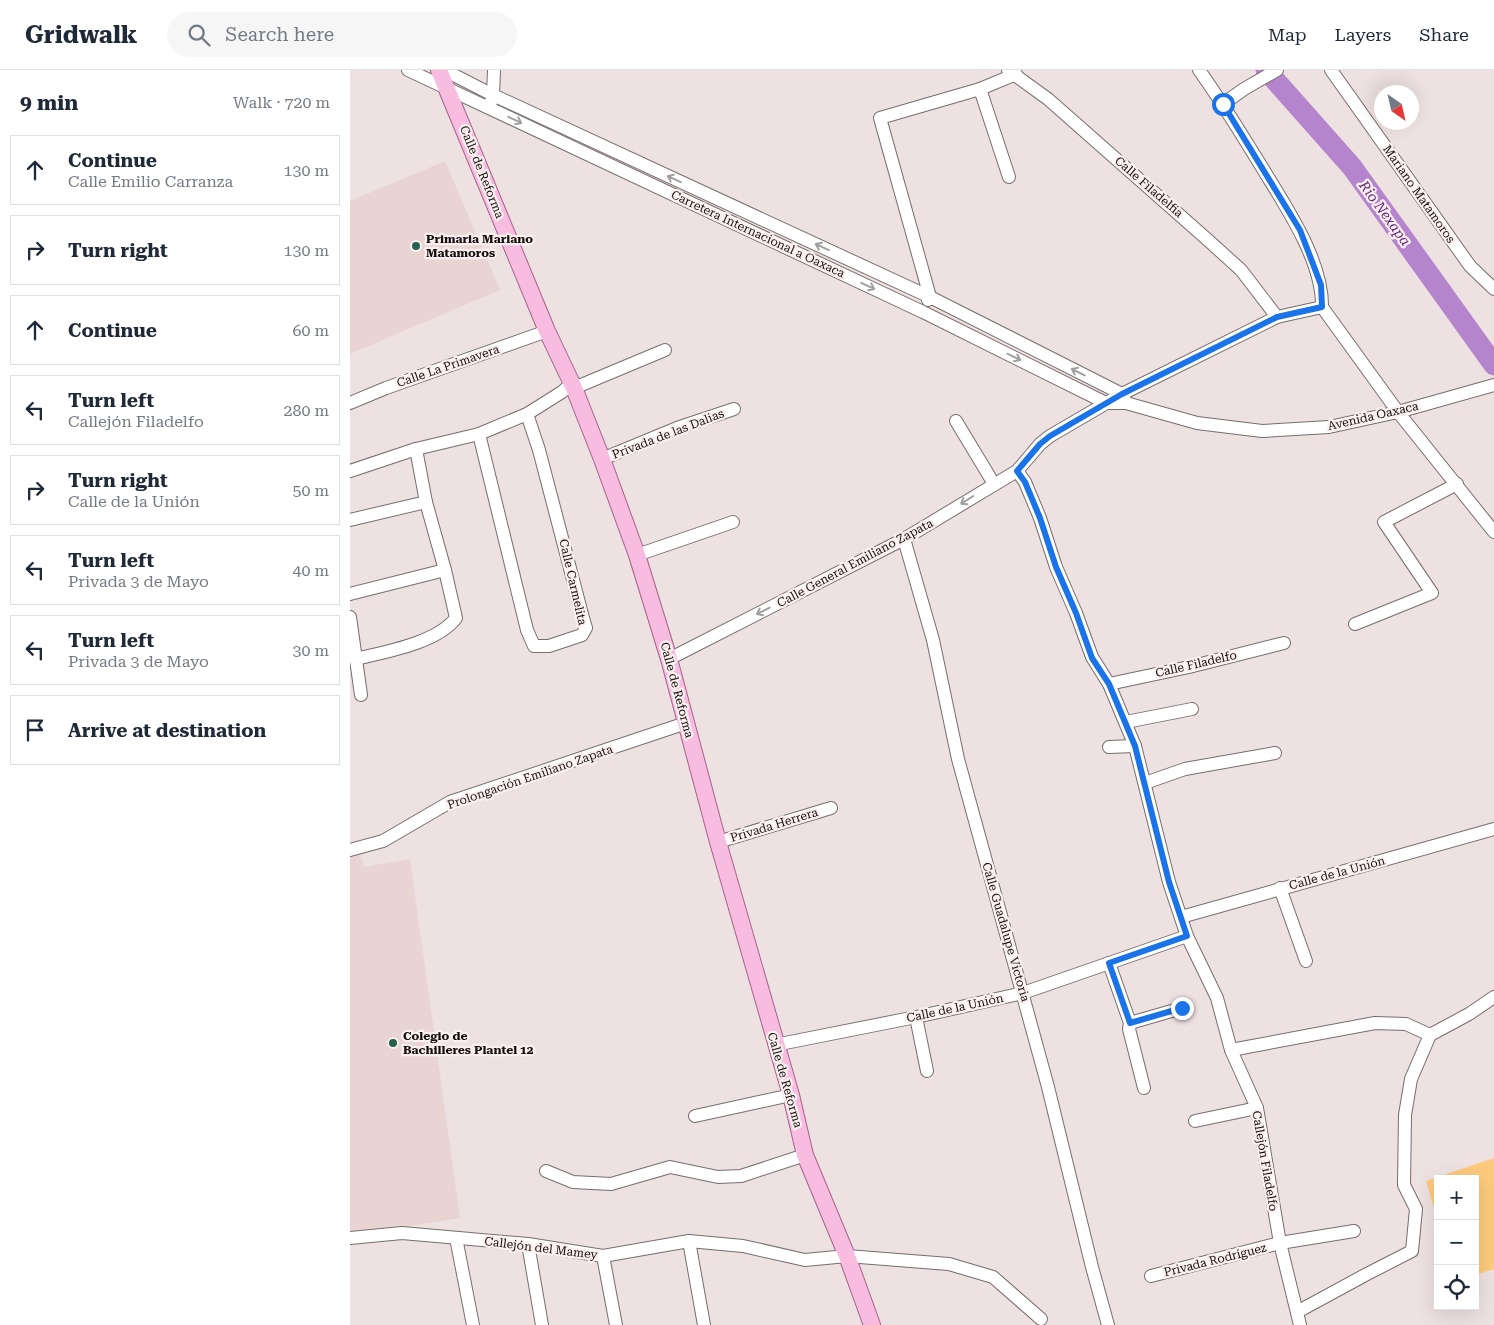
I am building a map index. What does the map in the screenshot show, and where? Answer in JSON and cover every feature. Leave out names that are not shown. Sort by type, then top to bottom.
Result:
[{"type":"main road","name":"Calle de Reforma","points":[[439,70],[602,459],[637,555],[669,660],[718,842],[775,1045],[791,1095],[805,1155],[848,1256],[872,1325]]},
{"type":"street","name":"Carretera Internacional a Oaxaca","points":[[408,70],[923,312],[1106,403]]},
{"type":"street","name":"Carretera Internacional a Oaxaca","points":[[444,70],[493,95],[930,297],[1124,398]]},
{"type":"street","points":[[489,108],[493,95],[494,70]]},
{"type":"street","points":[[1199,70],[1223,104],[1300,230],[1321,285],[1322,307],[1398,412],[1494,532]]},
{"type":"street","points":[[1223,104],[1244,89],[1277,70]]},
{"type":"street","name":"Mariano Matamoros","points":[[1331,70],[1470,266],[1494,289]]},
{"type":"street","points":[[923,312],[930,297],[880,118],[980,89],[1012,72]]},
{"type":"street","name":"Calle Filadelfia","points":[[1012,72],[1063,112],[1241,270],[1277,317]]},
{"type":"street","points":[[980,89],[1009,177]]},
{"type":"street","points":[[1124,398],[1277,317],[1322,307]]},
{"type":"street","name":"Calle La Primavera","points":[[350,403],[386,388],[547,331]]},
{"type":"street","points":[[350,471],[416,449],[479,434],[527,414],[572,386],[665,350]]},
{"type":"street","name":"Avenida Oaxaca","points":[[1106,403],[1124,398],[1197,423],[1262,431],[1328,427],[1398,412],[1494,385]]},
{"type":"street","name":"Calle General Emiliano Zapata","points":[[669,660],[904,539],[1017,471],[1040,444],[1050,436],[1106,403]]},
{"type":"street","name":"Privada de las Dalias","points":[[602,459],[677,428],[734,409]]},
{"type":"street","name":"Calle Carmelita","points":[[479,434],[527,630],[534,646],[549,646],[582,635],[586,628],[541,459],[527,414]]},
{"type":"street","points":[[956,421],[994,484]]},
{"type":"street","points":[[355,659],[387,652],[440,634],[456,618],[426,502],[416,449]]},
{"type":"street","name":"Callejón Filadelfo","points":[[1017,471],[1025,482],[1040,518],[1056,567],[1076,613],[1092,658],[1109,684],[1126,722],[1145,783],[1169,882],[1187,936],[1217,998],[1231,1050],[1257,1108],[1280,1243],[1300,1325]]},
{"type":"street","points":[[1355,624],[1432,593],[1384,522],[1457,484]]},
{"type":"street","points":[[350,520],[426,502]]},
{"type":"street","points":[[637,555],[733,522]]},
{"type":"street","name":"Calle Guadalupe Victoria","points":[[904,539],[932,640],[958,759],[1048,1087],[1108,1325]]},
{"type":"street","points":[[350,594],[445,570]]},
{"type":"street","points":[[350,617],[361,695]]},
{"type":"street","name":"Calle Filadelfo","points":[[1109,684],[1189,667],[1284,643]]},
{"type":"street","points":[[1126,722],[1192,709]]},
{"type":"street","name":"Prolongación Emiliano Zapata","points":[[350,850],[383,841],[450,802],[686,723]]},
{"type":"street","points":[[1109,747],[1135,746]]},
{"type":"street","points":[[1145,783],[1185,769],[1275,753]]},
{"type":"street","name":"Privada Herrera","points":[[718,842],[831,808]]},
{"type":"street","name":"Calle de la Unión","points":[[1181,917],[1494,829]]},
{"type":"street","points":[[1280,888],[1306,961]]},
{"type":"street","name":"Calle de la Unión","points":[[775,1045],[916,1017],[1023,993],[1187,936]]},
{"type":"street","points":[[1109,963],[1130,1023],[1129,1030],[1144,1088]]},
{"type":"street","points":[[1297,1312],[1412,1251],[1416,1208],[1404,1185],[1405,1115],[1411,1079],[1430,1035],[1469,1014],[1494,997]]},
{"type":"street","points":[[1130,1023],[1182,1008]]},
{"type":"street","points":[[916,1017],[927,1071]]},
{"type":"street","points":[[1231,1050],[1375,1023],[1406,1024],[1430,1035]]},
{"type":"street","points":[[695,1116],[791,1095]]},
{"type":"street","points":[[1195,1121],[1257,1108]]},
{"type":"street","points":[[546,1171],[574,1182],[611,1184],[670,1167],[718,1177],[741,1176],[805,1155]]},
{"type":"street","name":"Privada Rodríguez","points":[[1151,1276],[1280,1243],[1354,1231]]},
{"type":"street","name":"Callejón del Mamey","points":[[350,1238],[402,1233],[528,1244],[603,1256],[689,1241],[743,1246],[805,1260],[848,1256],[949,1264],[993,1277],[1041,1318]]},
{"type":"street","points":[[456,1238],[473,1325]]},
{"type":"street","points":[[689,1241],[704,1325]]},
{"type":"street","points":[[528,1244],[542,1325]]},
{"type":"street","points":[[603,1256],[616,1325]]},
{"type":"shaded area","name":"Primaria Mariano Matamoros","points":[[445,161],[500,290],[350,354],[350,201]]},
{"type":"shaded area","name":"Colegio de Bachilleres Plantel 12","points":[[360,853],[364,867],[410,859],[460,1218],[350,1236],[350,855]]},
{"type":"shaded area","points":[[1494,1158],[1494,1269],[1479,1274],[1479,1175],[1444,1175]]},
{"type":"shaded area","points":[[1434,1178],[1434,1208],[1426,1181]]},
{"type":"waterway","name":"Rio Nexapa","points":[[1266,70],[1352,167],[1494,365]]},
{"type":"place","name":"Primaria Mariano Matamoros","points":[[416,246]]},
{"type":"place","name":"Colegio de Bachilleres Plantel 12","points":[[393,1043]]},
{"type":"route","points":[[1182,1008],[1130,1023],[1109,963],[1187,936],[1169,882],[1135,746],[1109,684],[1092,658],[1076,613],[1056,567],[1040,518],[1025,482],[1017,471],[1040,444],[1050,436],[1122,394],[1277,317],[1322,307],[1321,285],[1300,230],[1223,104]]}]
